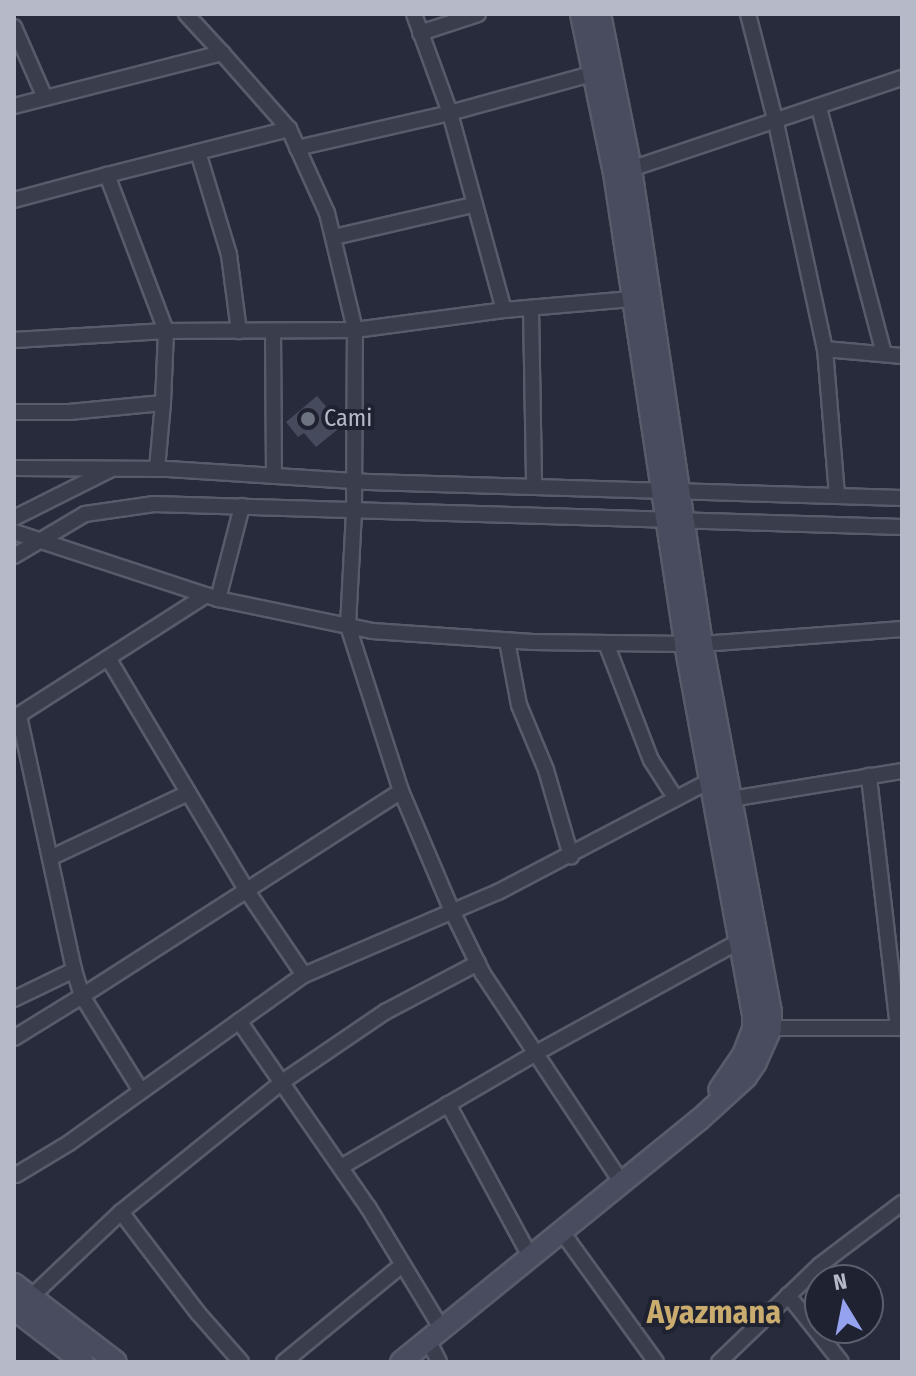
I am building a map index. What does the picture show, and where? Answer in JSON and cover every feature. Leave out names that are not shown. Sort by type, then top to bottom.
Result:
[{"type":"main road","points":[[581,14],[604,71],[631,169],[675,521],[718,780],[753,1029],[743,1055],[699,1120]]},
{"type":"main road","points":[[600,14],[614,173],[632,299],[671,489]]},
{"type":"main road","points":[[401,1362],[699,1120],[746,1077],[756,1062],[771,1028],[731,799],[718,780]]},
{"type":"main road","points":[[14,1284],[23,1303],[83,1362]]},
{"type":"main road","points":[[23,1303],[116,1362]]},
{"type":"street","points":[[186,14],[289,129],[327,213],[334,237],[355,330],[354,510],[348,626],[401,791],[452,911],[478,963],[622,1183]]},
{"type":"street","points":[[414,14],[450,113],[504,310]]},
{"type":"street","points":[[420,33],[478,14]]},
{"type":"street","points":[[748,14],[776,123],[825,349],[837,495]]},
{"type":"street","points":[[14,27],[45,98]]},
{"type":"street","points":[[14,106],[222,53]]},
{"type":"street","points":[[297,148],[450,113],[604,71]]},
{"type":"street","points":[[631,169],[776,123],[902,78]]},
{"type":"street","points":[[819,108],[884,354]]},
{"type":"street","points":[[14,200],[289,129]]},
{"type":"street","points":[[198,152],[229,255],[239,331]]},
{"type":"street","points":[[107,175],[166,331],[157,469]]},
{"type":"street","points":[[334,237],[473,205]]},
{"type":"street","points":[[14,340],[166,331],[355,330],[504,310],[632,299]]},
{"type":"street","points":[[531,308],[534,487]]},
{"type":"street","points":[[273,331],[274,476]]},
{"type":"street","points":[[825,349],[902,356]]},
{"type":"street","points":[[14,412],[69,412],[163,403]]},
{"type":"street","points":[[14,468],[157,469],[353,481],[902,498]]},
{"type":"street","points":[[14,518],[114,469]]},
{"type":"street","points":[[14,556],[85,514],[154,504],[902,527]]},
{"type":"street","points":[[141,1091],[82,996],[16,716],[212,597],[242,506]]},
{"type":"street","points":[[14,532],[212,597],[372,631],[507,641],[694,644],[902,629]]},
{"type":"street","points":[[507,641],[519,705],[546,770],[571,856]]},
{"type":"street","points":[[606,643],[651,760],[676,799]]},
{"type":"street","points":[[108,658],[245,888],[304,975]]},
{"type":"street","points":[[731,799],[902,771]]},
{"type":"street","points":[[771,1028],[900,1031],[869,776]]},
{"type":"street","points":[[15,1174],[69,1143],[304,975],[571,856],[676,799],[718,780]]},
{"type":"street","points":[[14,1038],[401,791]]},
{"type":"street","points":[[50,858],[188,793]]},
{"type":"street","points":[[341,1167],[536,1053],[740,941]]},
{"type":"street","points":[[23,1303],[121,1212],[282,1082],[385,1012],[478,963]]},
{"type":"street","points":[[14,999],[74,970]]},
{"type":"street","points":[[239,1021],[341,1167],[402,1265],[436,1336],[439,1362]]},
{"type":"street","points":[[448,1104],[531,1258]]},
{"type":"street","points":[[719,1362],[820,1265],[902,1203]]},
{"type":"street","points":[[121,1212],[198,1313],[241,1362]]},
{"type":"street","points":[[562,1232],[656,1362]]},
{"type":"street","points":[[284,1362],[402,1265]]},
{"type":"street","points":[[788,1295],[841,1362]]},
{"type":"building","name":"Cami","points":[[317,396],[330,411],[325,415],[337,430],[316,447],[304,433],[298,437],[286,422]]},
{"type":"place","name":"Cami","points":[[308,419]]},
{"type":"district","name":"Ayazmana","points":[[714,1312]]}]
